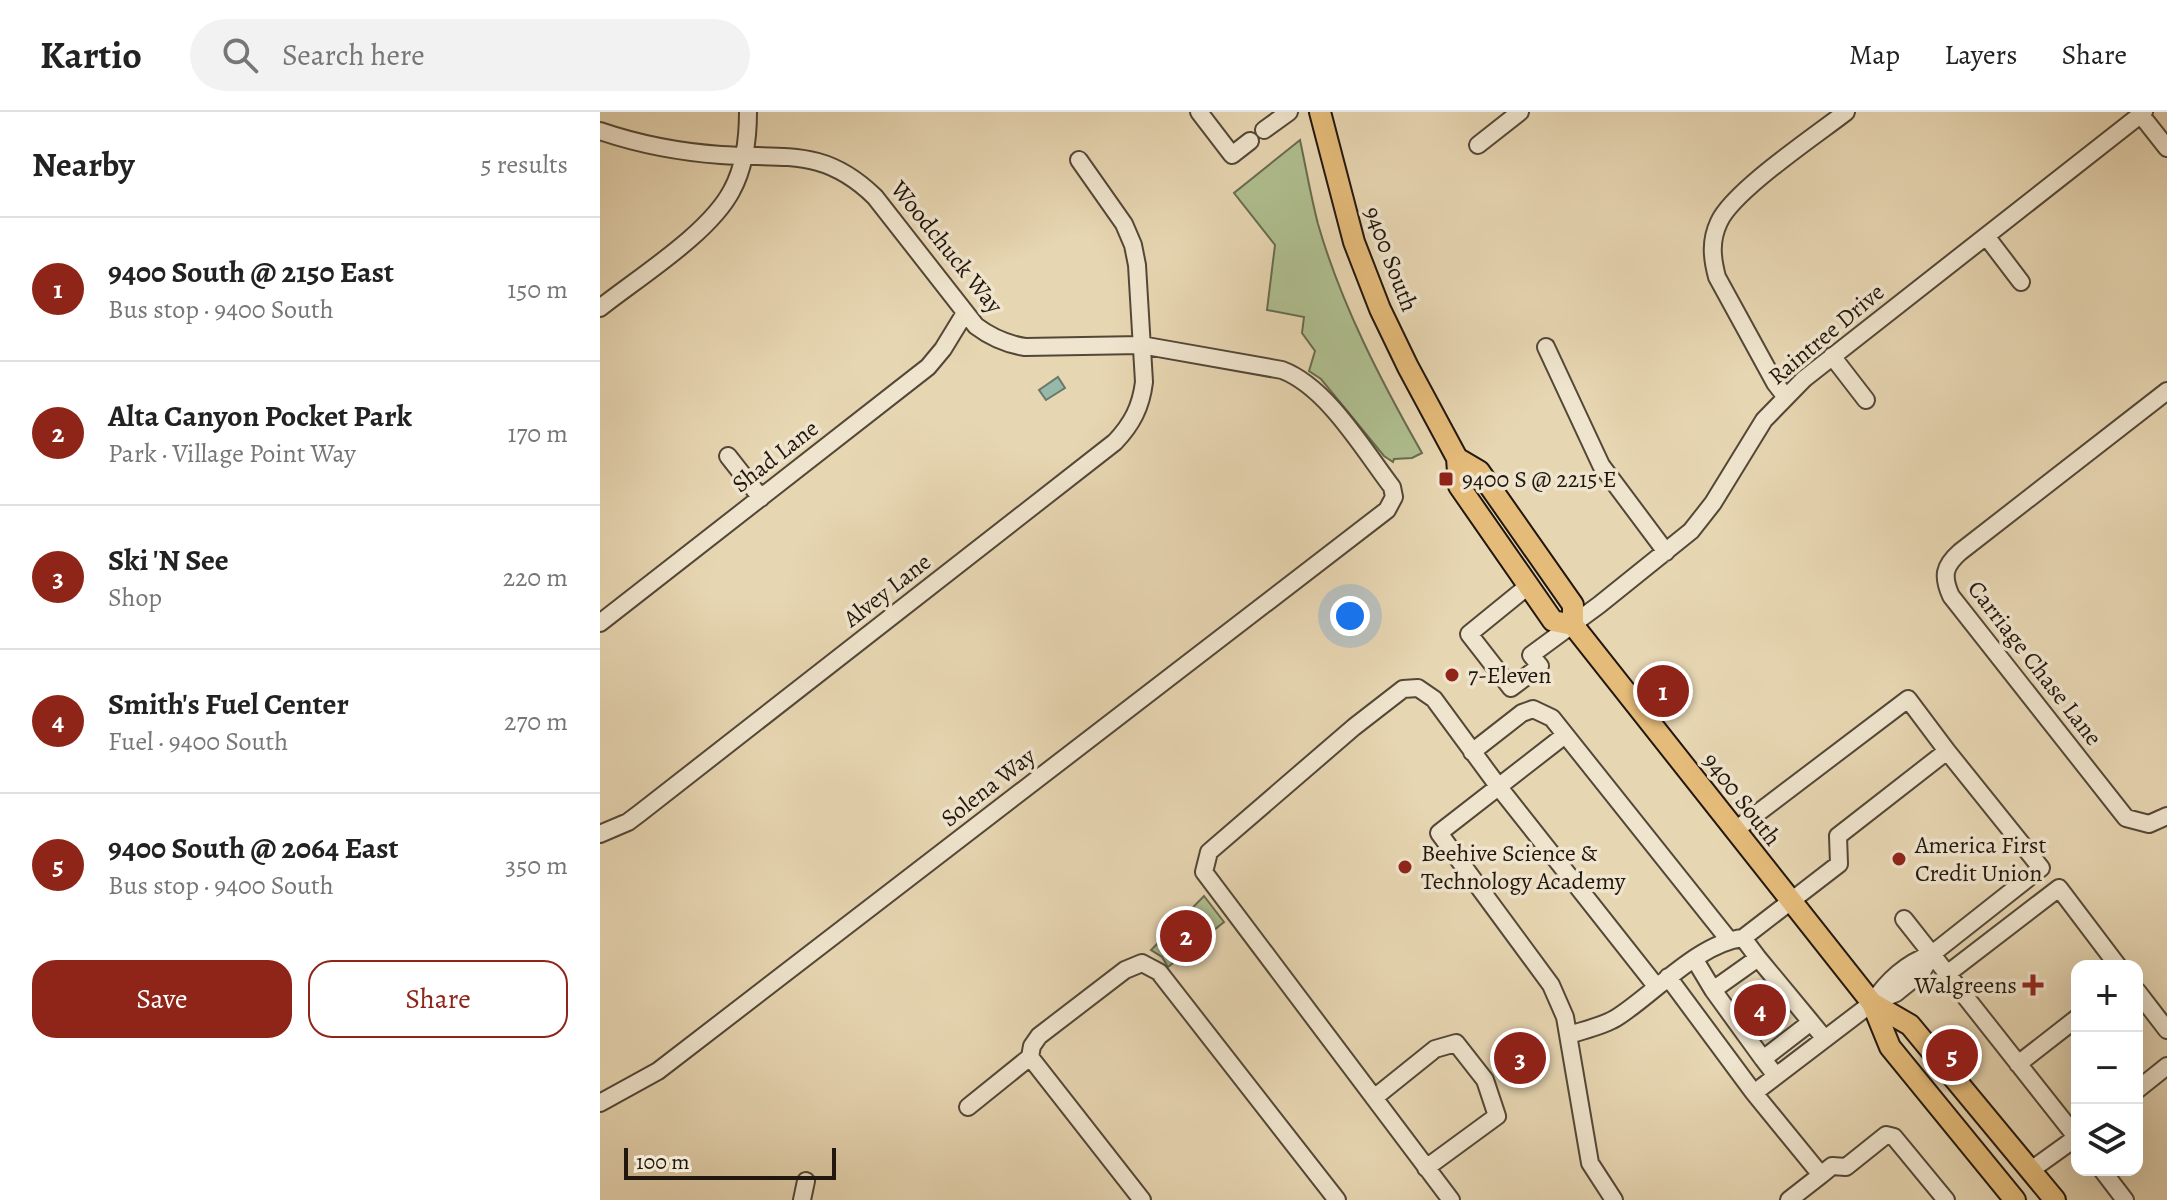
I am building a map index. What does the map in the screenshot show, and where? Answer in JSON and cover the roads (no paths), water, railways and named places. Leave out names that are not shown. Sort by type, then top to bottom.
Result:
[{"type":"main road","name":"9400 South","points":[[1320,112],[1354,242],[1380,309],[1457,458],[1459,486],[1553,621],[1573,625]]},
{"type":"main road","name":"9400 South","points":[[1457,458],[1479,471],[1573,605],[1573,625],[1872,1003],[1890,1047],[2008,1198]]},
{"type":"main road","name":"9400 South","points":[[1872,1003],[1910,1025],[2055,1200]]},
{"type":"street","points":[[600,308],[703,226],[732,191],[744,154],[748,112]]},
{"type":"street","points":[[1199,112],[1232,155],[1250,141]]},
{"type":"street","points":[[1264,130],[1289,112]]},
{"type":"street","points":[[1478,145],[1520,112]]},
{"type":"street","points":[[1785,396],[1717,277],[1713,261],[1715,232],[1719,220],[1735,199],[1846,112]]},
{"type":"street","points":[[2143,113],[2167,148]]},
{"type":"street","name":"Raintree Drive","points":[[1528,586],[1469,634],[1511,688],[1540,666],[1531,655],[1691,531],[1713,503],[1746,445],[1785,396],[2143,113]]},
{"type":"street","name":"Woodchuck Way","points":[[600,131],[680,150],[818,160],[859,181],[875,197],[965,313],[990,337],[1007,344],[1025,347],[1141,345],[1282,370],[1298,376],[1322,396],[1392,487],[1394,497]]},
{"type":"street","name":"Alvey Lane","points":[[600,834],[640,813],[1115,442],[1136,416],[1142,400],[1144,365],[1133,245],[1124,224],[1079,160]]},
{"type":"street","points":[[1986,236],[2021,282]]},
{"type":"street","name":"Shad Lane","points":[[601,619],[928,367],[965,313]]},
{"type":"street","points":[[1546,347],[1601,465],[1666,552]]},
{"type":"street","points":[[1832,356],[1866,400]]},
{"type":"street","name":"Carriage Chase Lane","points":[[2167,391],[1950,560],[1945,571],[1945,583],[1951,596],[2126,818],[2149,824],[2167,816]]},
{"type":"street","points":[[728,456],[761,498]]},
{"type":"street","name":"Solena Way","points":[[600,1103],[633,1087],[669,1062],[1387,510],[1394,497]]},
{"type":"street","points":[[1451,1200],[1204,872],[1209,852],[1354,727],[1403,689],[1418,688],[1434,699],[1498,786],[1821,1175]]},
{"type":"street","points":[[1734,831],[1908,699],[2041,868],[1932,954],[1913,961],[1887,982],[1872,1003],[1754,1093]]},
{"type":"street","points":[[1472,752],[1522,713],[1533,709],[1552,718],[1736,939],[1758,958],[1825,1039]]},
{"type":"street","points":[[1565,735],[1439,833],[1551,985],[1569,1035],[1590,1163],[1614,1200]]},
{"type":"street","points":[[1569,1035],[1615,1019],[1662,981],[1736,939],[1790,901],[1839,864],[1838,836],[1947,751]]},
{"type":"street","points":[[1947,974],[2059,888],[2113,960]]},
{"type":"street","points":[[1904,919],[2071,1130]]},
{"type":"street","points":[[1713,990],[1758,958]]},
{"type":"street","points":[[1695,960],[1713,990],[1776,1076]]},
{"type":"street","points":[[968,1107],[1030,1057],[1032,1046],[1039,1036],[1133,964],[1142,963],[1159,972],[1337,1200]]},
{"type":"street","points":[[2143,999],[2167,1030]]},
{"type":"street","points":[[1763,1059],[1811,1022]]},
{"type":"street","points":[[2018,1064],[2071,1023]]},
{"type":"street","points":[[1374,1098],[1435,1049],[1456,1043],[1480,1074],[1497,1116],[1426,1168]]},
{"type":"street","points":[[1030,1057],[1137,1198]]},
{"type":"street","points":[[2143,1085],[2167,1066]]},
{"type":"street","points":[[1789,1200],[1832,1166],[1846,1167],[1886,1135],[1894,1137],[1946,1200]]},
{"type":"street","points":[[2031,1170],[2071,1141]]},
{"type":"street","points":[[2107,1176],[2125,1200]]},
{"type":"street","points":[[802,1200],[806,1181]]},
{"type":"place","name":"9400 S @ 2215 E","points":[[1446,479]]},
{"type":"place","name":"7-Eleven","points":[[1452,675]]},
{"type":"place","name":"9400 South @ 2150 East","points":[[1663,691]]},
{"type":"place","name":"America First Credit Union","points":[[1899,859]]},
{"type":"place","name":"Beehive Science & Technology Academy","points":[[1405,867]]},
{"type":"place","name":"Alta Canyon Pocket Park","points":[[1186,936]]},
{"type":"place","name":"Walgreens","points":[[2033,985]]},
{"type":"place","name":"Smith's Fuel Center","points":[[1760,1010]]},
{"type":"place","name":"9400 South @ 2064 East","points":[[1952,1055]]},
{"type":"place","name":"Ski 'N See","points":[[1520,1058]]}]
